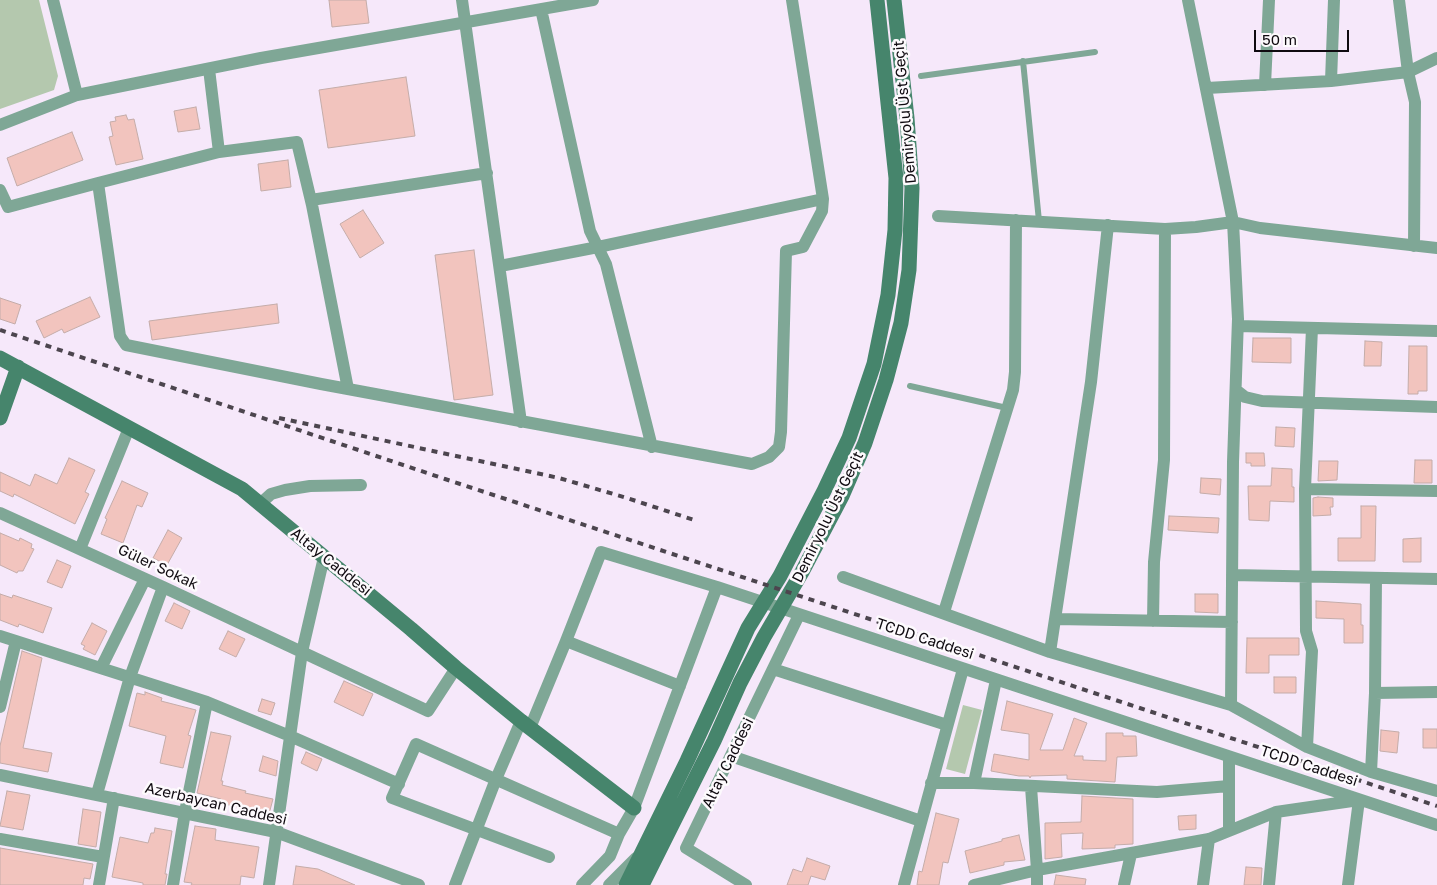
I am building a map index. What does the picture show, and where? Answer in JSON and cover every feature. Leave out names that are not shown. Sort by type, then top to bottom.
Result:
[{"type":"main road","name":"Demiryolu Üst Geçit","points":[[626,885],[688,761],[748,628],[806,528],[849,438],[874,364],[888,295],[895,230],[896,178],[877,0]]},
{"type":"main road","name":"Demiryolu Üst Geçit","points":[[642,885],[714,742],[740,683],[842,496],[865,443],[886,380],[901,322],[909,270],[912,188],[907,118],[894,0]]},
{"type":"main road","name":"Altay Caddesi","points":[[0,358],[242,489],[526,725],[634,808]]},
{"type":"main road","points":[[0,418],[18,367]]},
{"type":"street","points":[[53,0],[78,95]]},
{"type":"street","points":[[462,0],[521,422]]},
{"type":"street","points":[[0,125],[78,95],[209,69],[593,0]]},
{"type":"street","points":[[98,183],[120,336],[126,345],[652,447],[752,464],[769,457],[779,447],[782,432],[786,251],[803,247],[822,211],[823,199],[792,0]]},
{"type":"street","points":[[1188,0],[1233,222],[1238,326],[1233,462],[1231,705]]},
{"type":"street","points":[[1265,85],[1269,0]]},
{"type":"street","points":[[1331,81],[1334,0]]},
{"type":"street","points":[[1399,0],[1408,72],[1415,102],[1414,246]]},
{"type":"street","points":[[542,9],[590,231],[606,264],[652,447]]},
{"type":"street","points":[[1207,88],[1331,81],[1408,72],[1437,58]]},
{"type":"street","points":[[209,69],[219,152]]},
{"type":"street","points":[[0,190],[8,207],[219,152],[297,142],[311,200],[348,389]]},
{"type":"street","points":[[311,200],[487,173]]},
{"type":"street","points":[[500,266],[823,199]]},
{"type":"street","points":[[938,216],[1165,229],[1233,222],[1260,228],[1437,248]]},
{"type":"street","points":[[944,612],[1013,390],[1015,372],[1016,220]]},
{"type":"street","points":[[1050,652],[1091,382],[1108,225]]},
{"type":"street","points":[[1153,621],[1154,562],[1164,460],[1165,229]]},
{"type":"street","points":[[1238,326],[1437,331]]},
{"type":"street","points":[[1307,747],[1312,651],[1306,631],[1305,489],[1312,328]]},
{"type":"street","points":[[1236,390],[1245,397],[1262,401],[1437,407]]},
{"type":"street","points":[[80,549],[129,428]]},
{"type":"street","points":[[260,504],[271,494],[284,490],[343,484],[361,486]]},
{"type":"street","points":[[1305,489],[1437,491]]},
{"type":"street","name":"Güler Sokak","points":[[0,512],[145,578],[428,712],[456,668]]},
{"type":"street","name":"TCDD Caddesi","points":[[566,641],[601,552],[717,587],[1437,825]]},
{"type":"street","points":[[269,885],[302,652],[324,557]]},
{"type":"street","points":[[1232,575],[1437,579]]},
{"type":"street","points":[[843,577],[1050,652],[1231,705],[1307,747],[1371,772],[1437,791]]},
{"type":"street","points":[[101,668],[145,578]]},
{"type":"street","points":[[1371,772],[1375,693],[1376,578]]},
{"type":"street","points":[[97,794],[130,677],[163,587]]},
{"type":"street","points":[[582,885],[610,856],[619,834],[634,808],[717,587]]},
{"type":"street","name":"Altay Caddesi","points":[[746,885],[686,848],[799,615]]},
{"type":"street","points":[[1055,619],[1232,622]]},
{"type":"street","points":[[0,636],[207,702],[290,736],[398,784]]},
{"type":"street","points":[[0,707],[16,641]]},
{"type":"street","points":[[455,885],[496,779],[526,725],[566,641],[680,686]]},
{"type":"street","points":[[774,669],[947,725]]},
{"type":"street","points":[[904,885],[930,783],[963,669]]},
{"type":"street","points":[[974,784],[996,680]]},
{"type":"street","points":[[1375,693],[1437,692]]},
{"type":"street","points":[[173,885],[184,812],[207,702]]},
{"type":"street","points":[[549,857],[392,798],[416,744],[619,834]]},
{"type":"street","points":[[731,756],[921,821]]},
{"type":"street","points":[[1229,757],[1229,831]]},
{"type":"street","name":"Azerbaycan Caddesi","points":[[1,780],[97,794],[276,832],[412,884]]},
{"type":"street","points":[[930,783],[1157,792],[1229,786]]},
{"type":"street","points":[[1031,787],[1037,885]]},
{"type":"street","points":[[99,885],[114,798]]},
{"type":"street","points":[[974,885],[1037,870],[1209,839],[1276,812],[1359,800],[1348,885]]},
{"type":"street","points":[[1269,885],[1276,812]]},
{"type":"street","points":[[0,839],[103,857]]},
{"type":"street","points":[[1203,885],[1209,839]]},
{"type":"street","points":[[608,885],[631,864],[647,844]]},
{"type":"street","points":[[1124,885],[1131,854]]},
{"type":"lane","points":[[921,76],[1095,52]]},
{"type":"lane","points":[[1023,62],[1038,221]]},
{"type":"lane","points":[[910,386],[1007,408]]},
{"type":"green space","points":[[0,0],[39,0],[58,76],[54,90],[0,109]]},
{"type":"green space","points":[[963,705],[982,710],[965,774],[946,769]]},
{"type":"building","points":[[329,0],[366,0],[369,23],[332,27]]},
{"type":"building","points":[[406,77],[415,136],[328,148],[319,90]]},
{"type":"building","points":[[196,107],[200,129],[178,132],[174,111]]},
{"type":"building","points":[[126,115],[128,120],[134,119],[143,159],[116,165],[109,137],[113,136],[110,122],[116,121],[115,117]]},
{"type":"building","points":[[72,132],[83,160],[17,186],[7,158]]},
{"type":"building","points":[[288,160],[291,187],[261,191],[258,164]]},
{"type":"building","points":[[363,210],[384,243],[360,258],[340,224]]},
{"type":"building","points":[[474,250],[493,395],[454,400],[435,255]]},
{"type":"building","points":[[90,297],[100,317],[64,333],[62,329],[44,338],[36,321]]},
{"type":"building","points":[[0,298],[21,305],[15,324],[0,319]]},
{"type":"building","points":[[277,304],[279,323],[152,340],[149,321]]},
{"type":"building","points":[[1253,338],[1291,338],[1291,363],[1252,362]]},
{"type":"building","points":[[1365,341],[1382,342],[1381,366],[1364,366]]},
{"type":"building","points":[[1409,346],[1427,346],[1427,391],[1418,391],[1418,394],[1408,394]]},
{"type":"building","points":[[1276,427],[1295,428],[1294,447],[1275,446]]},
{"type":"building","points":[[1246,453],[1264,453],[1265,466],[1251,466],[1251,463],[1246,463]]},
{"type":"building","points":[[69,458],[95,470],[85,492],[89,494],[75,524],[14,494],[13,497],[0,491],[0,472],[30,486],[35,474],[57,484]]},
{"type":"building","points":[[1415,460],[1432,460],[1432,483],[1414,483]]},
{"type":"building","points":[[1319,461],[1338,461],[1337,480],[1318,481]]},
{"type":"building","points":[[1272,468],[1292,469],[1294,502],[1270,501],[1269,521],[1249,520],[1248,486],[1271,486]]},
{"type":"building","points":[[1201,478],[1221,479],[1220,495],[1200,493]]},
{"type":"building","points":[[122,481],[148,493],[142,507],[137,505],[123,543],[101,534],[107,519],[105,518]]},
{"type":"building","points":[[1313,498],[1333,498],[1333,507],[1330,507],[1331,515],[1313,516]]},
{"type":"building","points":[[1361,506],[1376,506],[1375,561],[1338,561],[1338,538],[1361,538]]},
{"type":"building","points":[[1169,516],[1219,518],[1218,533],[1168,530]]},
{"type":"building","points":[[168,530],[182,538],[167,565],[153,558]]},
{"type":"building","points":[[0,533],[19,541],[20,538],[32,544],[31,548],[34,549],[23,571],[18,571],[17,573],[0,565]]},
{"type":"building","points":[[1421,538],[1421,562],[1403,562],[1403,539]]},
{"type":"building","points":[[57,560],[71,566],[62,588],[47,582]]},
{"type":"building","points":[[0,594],[12,598],[13,595],[52,608],[43,633],[19,624],[18,627],[0,620]]},
{"type":"building","points":[[1195,594],[1218,594],[1218,613],[1195,612]]},
{"type":"building","points":[[1316,601],[1361,604],[1363,643],[1344,643],[1344,619],[1316,618]]},
{"type":"building","points":[[174,603],[190,611],[182,629],[165,621]]},
{"type":"building","points":[[92,623],[107,631],[95,655],[83,649],[85,646],[81,644]]},
{"type":"building","points":[[228,631],[245,639],[236,657],[219,649]]},
{"type":"building","points":[[1247,638],[1299,638],[1299,655],[1269,655],[1269,673],[1246,673]]},
{"type":"building","points":[[22,651],[42,658],[23,748],[52,753],[48,772],[0,763],[0,746]]},
{"type":"building","points":[[1274,677],[1296,677],[1296,693],[1274,693]]},
{"type":"building","points":[[344,681],[373,694],[363,716],[334,702]]},
{"type":"building","points":[[145,692],[162,698],[161,701],[196,710],[188,735],[191,736],[183,768],[160,763],[166,736],[129,726],[137,693],[145,695]]},
{"type":"building","points":[[262,699],[275,703],[271,715],[258,711]]},
{"type":"building","points":[[1007,701],[1053,714],[1040,750],[1063,750],[1074,718],[1087,723],[1074,756],[1083,756],[1083,760],[1106,761],[1106,733],[1123,733],[1123,736],[1136,736],[1137,756],[1117,757],[1115,782],[1067,779],[1067,775],[1031,776],[1030,778],[1029,776],[991,771],[994,754],[1029,760],[1029,734],[1001,730]]},
{"type":"building","points":[[1423,729],[1437,729],[1437,748],[1423,748]]},
{"type":"building","points":[[1381,730],[1399,732],[1397,753],[1380,751]]},
{"type":"building","points":[[211,732],[231,736],[221,781],[223,781],[222,785],[246,791],[245,793],[273,799],[269,814],[220,803],[221,799],[197,793]]},
{"type":"building","points":[[306,752],[322,759],[317,771],[301,763]]},
{"type":"building","points":[[263,756],[278,761],[276,776],[259,771]]},
{"type":"building","points":[[7,791],[30,795],[23,830],[0,826]]},
{"type":"building","points":[[1082,796],[1133,799],[1133,844],[1115,845],[1115,848],[1082,849],[1083,833],[1061,834],[1062,857],[1045,859],[1045,823],[1081,822]]},
{"type":"building","points":[[83,809],[101,812],[96,847],[78,844]]},
{"type":"building","points":[[936,813],[959,819],[948,863],[943,862],[939,885],[917,885],[919,871],[922,872]]},
{"type":"building","points":[[1196,815],[1196,829],[1179,830],[1178,816]]},
{"type":"building","points":[[195,826],[216,829],[215,840],[259,847],[254,878],[241,876],[240,885],[191,885],[192,883],[184,882]]},
{"type":"building","points":[[155,828],[172,831],[165,885],[143,885],[143,883],[112,877],[120,837],[148,843],[151,833],[154,833]]},
{"type":"building","points":[[1019,835],[1025,860],[1004,862],[1004,865],[970,873],[965,851]]},
{"type":"building","points":[[0,848],[93,864],[90,879],[84,878],[83,885],[0,885]]},
{"type":"building","points":[[807,858],[830,866],[825,880],[811,876],[808,885],[787,885],[793,869],[802,872]]},
{"type":"building","points":[[296,866],[318,869],[355,885],[293,885]]},
{"type":"building","points":[[1246,867],[1262,868],[1261,885],[1244,885]]},
{"type":"building","points":[[1056,875],[1086,879],[1085,885],[1054,885]]},
{"type":"railway","points":[[0,330],[445,479],[1437,806]]},
{"type":"railway","points":[[279,418],[559,478],[694,520]]}]
